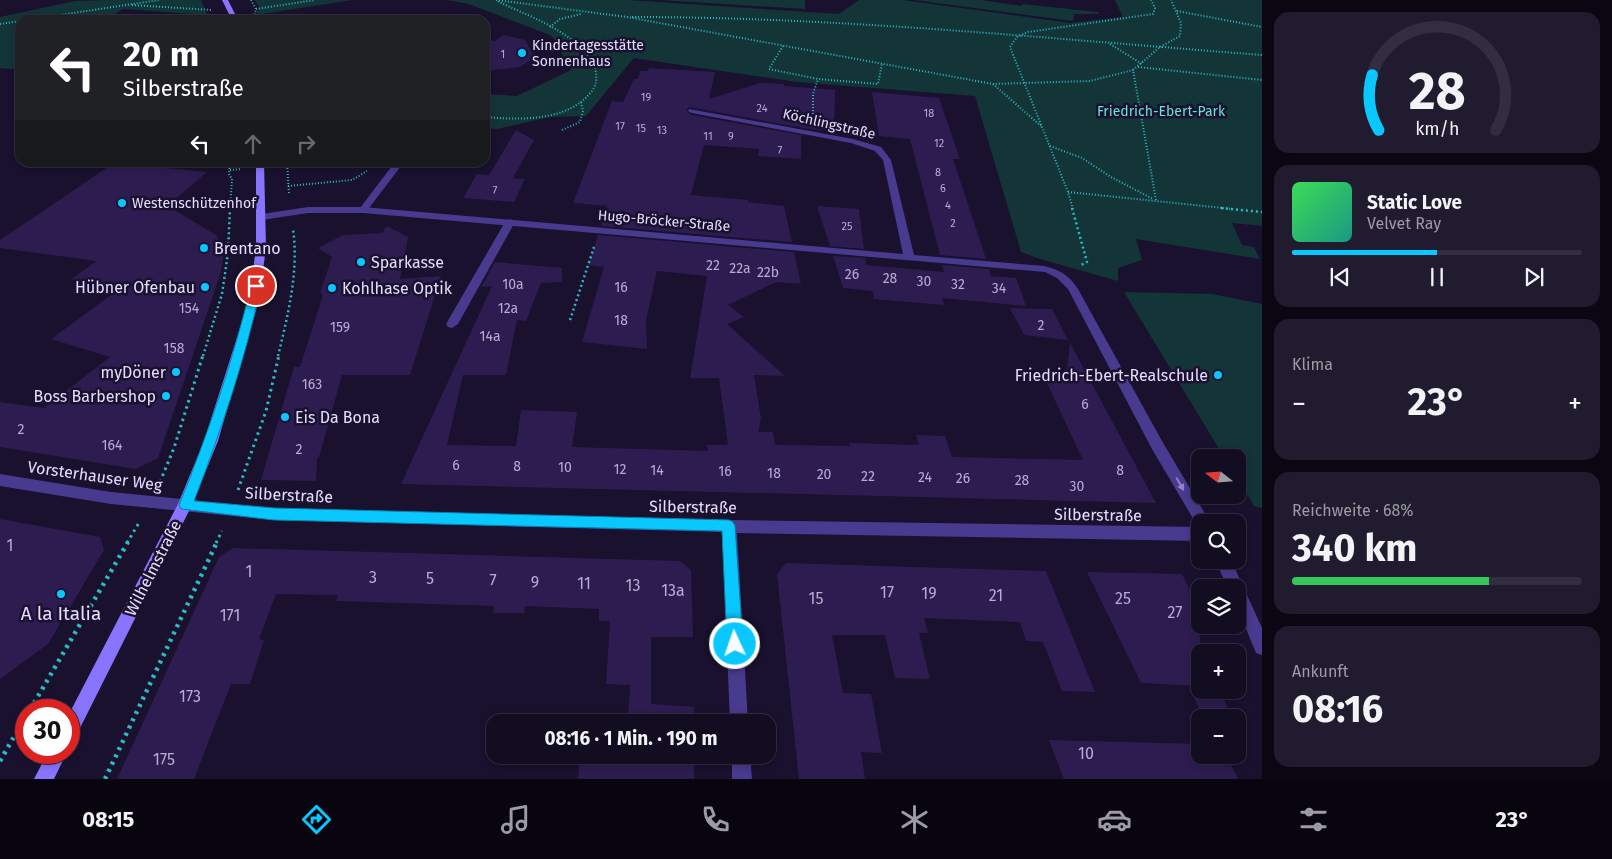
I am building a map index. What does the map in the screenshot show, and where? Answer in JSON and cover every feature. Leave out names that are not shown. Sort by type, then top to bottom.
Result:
[{"type":"main road","points":[[224,0],[232,15]]},
{"type":"main road","name":"Wilhelmstraße","points":[[80,711],[186,505],[211,441],[254,300],[260,260],[262,217],[260,167]]},
{"type":"main road","points":[[44,779],[52,764]]},
{"type":"street","name":"Köchlingstraße","points":[[692,111],[862,143],[878,149],[887,160],[909,256]]},
{"type":"street","points":[[363,210],[396,167]]},
{"type":"street","name":"Hugo-Bröcker-Straße","points":[[262,217],[291,212],[363,210],[909,256],[1044,269],[1061,276]]},
{"type":"street","points":[[452,324],[510,222]]},
{"type":"street","points":[[1061,276],[1073,289],[1157,444],[1198,514]]},
{"type":"street","name":"Vorsterhauser Weg","points":[[0,480],[111,498],[186,505]]},
{"type":"street","name":"Silberstraße","points":[[186,505],[274,514],[729,526],[1191,534]]},
{"type":"street","points":[[729,526],[739,714]]},
{"type":"street","points":[[1246,610],[1262,647]]},
{"type":"street","points":[[741,764],[742,779]]},
{"type":"path","points":[[60,15],[159,0]]},
{"type":"path","points":[[250,0],[256,9],[255,15]]},
{"type":"path","points":[[256,9],[315,0]]},
{"type":"path","points":[[495,0],[586,14],[627,18],[993,84],[1090,81],[1133,70],[1160,46],[1180,36],[1180,23],[1177,11],[1171,0]]},
{"type":"path","points":[[490,117],[511,119],[542,116],[558,112],[581,102],[592,91],[597,76],[595,67],[586,53],[576,43],[550,27],[495,0]]},
{"type":"path","points":[[1061,276],[1086,262],[1068,192],[1010,47],[1017,37],[1028,32],[1153,14],[1155,8],[1151,0]]},
{"type":"path","points":[[126,5],[214,10]]},
{"type":"path","points":[[1177,11],[1262,27]]},
{"type":"path","points":[[550,27],[554,22],[565,17],[586,14]]},
{"type":"path","points":[[627,18],[772,19],[1160,46],[1262,55]]},
{"type":"path","points":[[0,24],[15,22]]},
{"type":"path","points":[[1110,44],[1142,64]]},
{"type":"path","points":[[782,46],[769,70],[818,79],[878,84],[882,64]]},
{"type":"path","points":[[1138,67],[1262,80]]},
{"type":"path","points":[[1133,70],[1156,200]]},
{"type":"path","points":[[813,134],[813,94],[818,79]]},
{"type":"path","points":[[993,84],[1042,128]]},
{"type":"path","points":[[562,130],[580,122],[583,111],[581,102]]},
{"type":"path","points":[[1050,145],[1082,158],[1111,177],[1156,200]]},
{"type":"path","points":[[36,699],[151,502],[174,448],[222,294],[228,253],[232,179],[229,174],[230,167]]},
{"type":"path","points":[[105,779],[232,510],[266,411],[290,306],[295,244],[287,167]]},
{"type":"path","points":[[288,186],[352,180],[374,167]]},
{"type":"path","points":[[1068,192],[1262,212]]},
{"type":"path","points":[[570,320],[599,230]]},
{"type":"path","points":[[0,761],[15,735]]},
{"type":"green space","points":[[201,0],[207,15],[123,9],[113,15],[15,15],[15,70],[0,68],[0,17],[75,1]]},
{"type":"green space","points":[[255,0],[352,0],[256,15],[259,7]]},
{"type":"green space","name":"Friedrich-Ebert-Park","points":[[447,0],[627,0],[839,14],[859,0],[903,0],[1070,23],[1123,17],[1115,0],[1262,0],[1262,226],[1232,223],[1242,245],[1254,247],[1260,259],[1136,239],[1142,260],[1118,268],[1118,281],[1021,252],[975,96],[797,82],[634,58],[586,116],[550,117],[497,129],[490,128],[490,94],[517,96],[571,70],[552,36],[469,4]]},
{"type":"green space","points":[[660,0],[805,0],[805,9]]},
{"type":"green space","points":[[914,0],[981,0],[1022,6],[1022,4],[1098,12],[1099,14],[1074,14],[1073,21]]},
{"type":"green space","points":[[1124,292],[1212,294],[1262,304],[1262,508],[1254,506],[1246,492],[1246,449],[1219,449]]},
{"type":"building","points":[[504,35],[525,40],[535,57],[520,67],[490,70],[490,40],[495,41]]},
{"type":"building","points":[[649,68],[715,72],[709,99],[760,83],[835,90],[834,131],[809,129],[689,107],[686,110],[692,115],[801,135],[801,159],[758,156],[759,149],[704,145],[691,195],[748,200],[748,202],[784,206],[792,242],[601,226],[607,206],[573,203],[612,101],[623,102],[634,79],[637,79],[641,71],[648,71]]},
{"type":"building","points":[[872,92],[939,98],[960,159],[953,159],[986,259],[940,255],[910,139],[879,136]]},
{"type":"building","points":[[516,130],[534,140],[513,178],[525,179],[514,202],[463,198],[477,174],[489,175]]},
{"type":"building","points":[[108,167],[155,167],[207,172],[179,196],[162,207],[173,209],[216,235],[224,250],[221,272],[158,458],[136,469],[0,447],[0,402],[44,408],[110,357],[51,339],[118,290],[71,279],[97,261],[0,248],[0,240]]},
{"type":"building","points":[[817,206],[859,209],[864,249],[830,246]]},
{"type":"building","points":[[387,226],[408,237],[400,279],[441,276],[410,375],[342,375],[319,457],[317,458],[316,481],[261,480],[294,367],[300,367],[323,295],[320,293],[332,257],[318,248],[343,235],[382,233]]},
{"type":"building","points":[[598,235],[794,252],[801,284],[776,282],[728,305],[744,317],[727,324],[785,376],[754,375],[761,419],[758,432],[773,432],[775,445],[850,446],[849,443],[919,445],[916,435],[945,436],[952,457],[1083,460],[1045,379],[1066,380],[1070,343],[1156,503],[401,484],[492,286],[481,287],[495,262],[562,268],[562,282],[541,283],[526,321],[517,320],[506,375],[463,375],[447,445],[516,446],[521,410],[577,412],[572,447],[708,451],[707,445],[728,445],[719,378],[690,378],[707,276],[657,271],[646,320],[647,349],[582,342],[604,267],[588,265]]},
{"type":"building","points":[[833,256],[865,258],[866,265],[944,272],[942,265],[989,269],[991,276],[1016,278],[1026,306],[942,298],[944,305],[874,299],[873,291],[843,288]]},
{"type":"building","points":[[1010,308],[1052,309],[1068,340],[1024,335]]},
{"type":"building","points":[[0,519],[100,537],[104,550],[48,644],[0,679]]},
{"type":"building","points":[[233,548],[680,561],[691,570],[693,637],[651,637],[651,704],[694,707],[694,714],[628,714],[630,685],[606,684],[610,621],[599,621],[599,609],[525,606],[524,613],[493,613],[494,606],[336,601],[338,595],[276,594],[259,639],[264,640],[250,684],[231,684],[194,779],[117,779],[219,557]]},
{"type":"building","points":[[786,563],[1046,571],[1095,692],[1062,691],[1043,642],[1026,641],[1020,622],[924,618],[928,633],[919,633],[930,679],[895,678],[885,635],[832,635],[843,693],[871,694],[882,753],[861,752],[865,779],[799,779],[777,574]]},
{"type":"building","points":[[1087,572],[1182,574],[1191,592],[1191,634],[1200,634],[1200,644],[1191,644],[1191,686],[1141,683]]},
{"type":"building","points":[[1194,699],[1224,699],[1228,709],[1200,709]]},
{"type":"building","points":[[1049,740],[1191,744],[1191,764],[1230,764],[1238,779],[1064,779]]},
{"type":"building","points":[[579,764],[694,764],[694,779],[578,779]]},
{"type":"place","name":"Kindertagesstätte Sonnenhaus","points":[[522,53]]},
{"type":"place","name":"Westenschützenhof","points":[[122,203]]},
{"type":"place","name":"Brentano","points":[[204,248]]},
{"type":"place","name":"Sparkasse","points":[[361,262]]},
{"type":"place","name":"Hübner Ofenbau","points":[[205,287]]},
{"type":"place","name":"Kohlhase Optik","points":[[332,288]]},
{"type":"place","name":"myDöner","points":[[176,372]]},
{"type":"place","name":"Friedrich-Ebert-Realschule","points":[[1218,375]]},
{"type":"place","name":"Boss Barbershop","points":[[166,396]]},
{"type":"place","name":"Eis Da Bona","points":[[285,417]]},
{"type":"place","name":"A la Italia","points":[[61,594]]},
{"type":"route","points":[[256,286],[246,328],[211,441],[186,505],[274,514],[729,526],[735,644]]}]
